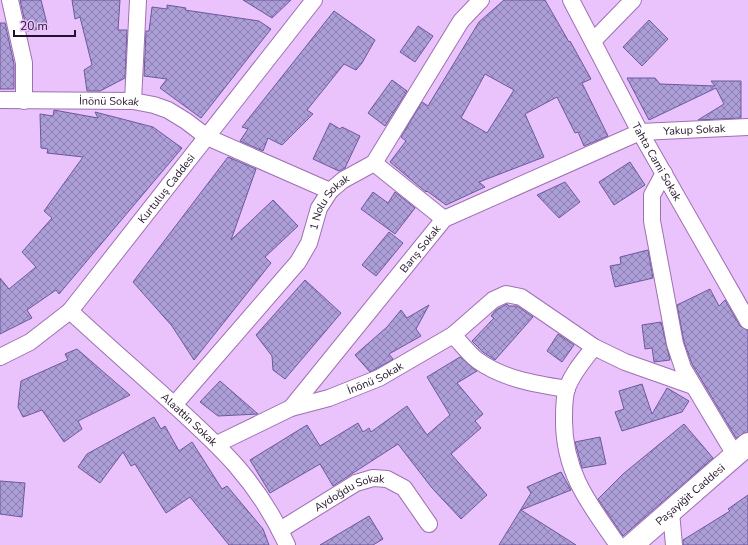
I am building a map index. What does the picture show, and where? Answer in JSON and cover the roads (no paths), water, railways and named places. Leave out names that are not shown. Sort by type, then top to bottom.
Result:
[{"type":"main road","name":"Paşayiğit Caddesi","points":[[632,545],[742,450]]},
{"type":"street","points":[[10,0],[24,62],[24,101]]},
{"type":"street","points":[[133,101],[138,0]]},
{"type":"street","name":"Kurtuluş Caddesi","points":[[0,357],[30,342],[70,311],[314,0]]},
{"type":"street","name":"1 Nolu Sokak","points":[[174,405],[298,262],[309,243],[319,208],[330,190],[343,180],[374,163],[461,20],[481,0]]},
{"type":"street","name":"Tahta Cami Sokak","points":[[571,0],[640,132],[748,321]]},
{"type":"street","points":[[593,41],[633,0]]},
{"type":"street","name":"İnönü Sokak","points":[[0,100],[133,101],[154,105],[168,110],[208,137],[330,190]]},
{"type":"street","name":"Yakup Sokak","points":[[640,132],[748,127]]},
{"type":"street","name":"Barış Sokak","points":[[291,408],[444,219],[640,132]]},
{"type":"street","points":[[374,163],[444,219]]},
{"type":"street","points":[[664,173],[652,195],[652,221],[675,344],[682,368],[693,386],[742,450]]},
{"type":"street","name":"İnönü Sokak","points":[[291,408],[329,398],[365,384],[453,335],[493,300],[501,295],[511,294],[521,297],[594,347]]},
{"type":"street","name":"Alaattin Sokak","points":[[70,311],[217,444],[251,482],[280,530],[287,545]]},
{"type":"street","points":[[453,335],[476,359],[497,372],[523,381],[567,389]]},
{"type":"street","points":[[618,545],[588,502],[570,465],[565,444],[564,428],[567,389],[573,375],[594,347],[632,364],[693,386]]},
{"type":"street","points":[[217,444],[291,408]]},
{"type":"street","name":"Aydoğdu Sokak","points":[[280,530],[356,482],[372,478],[387,480],[404,488],[429,524]]},
{"type":"street","points":[[671,512],[674,545]]}]
